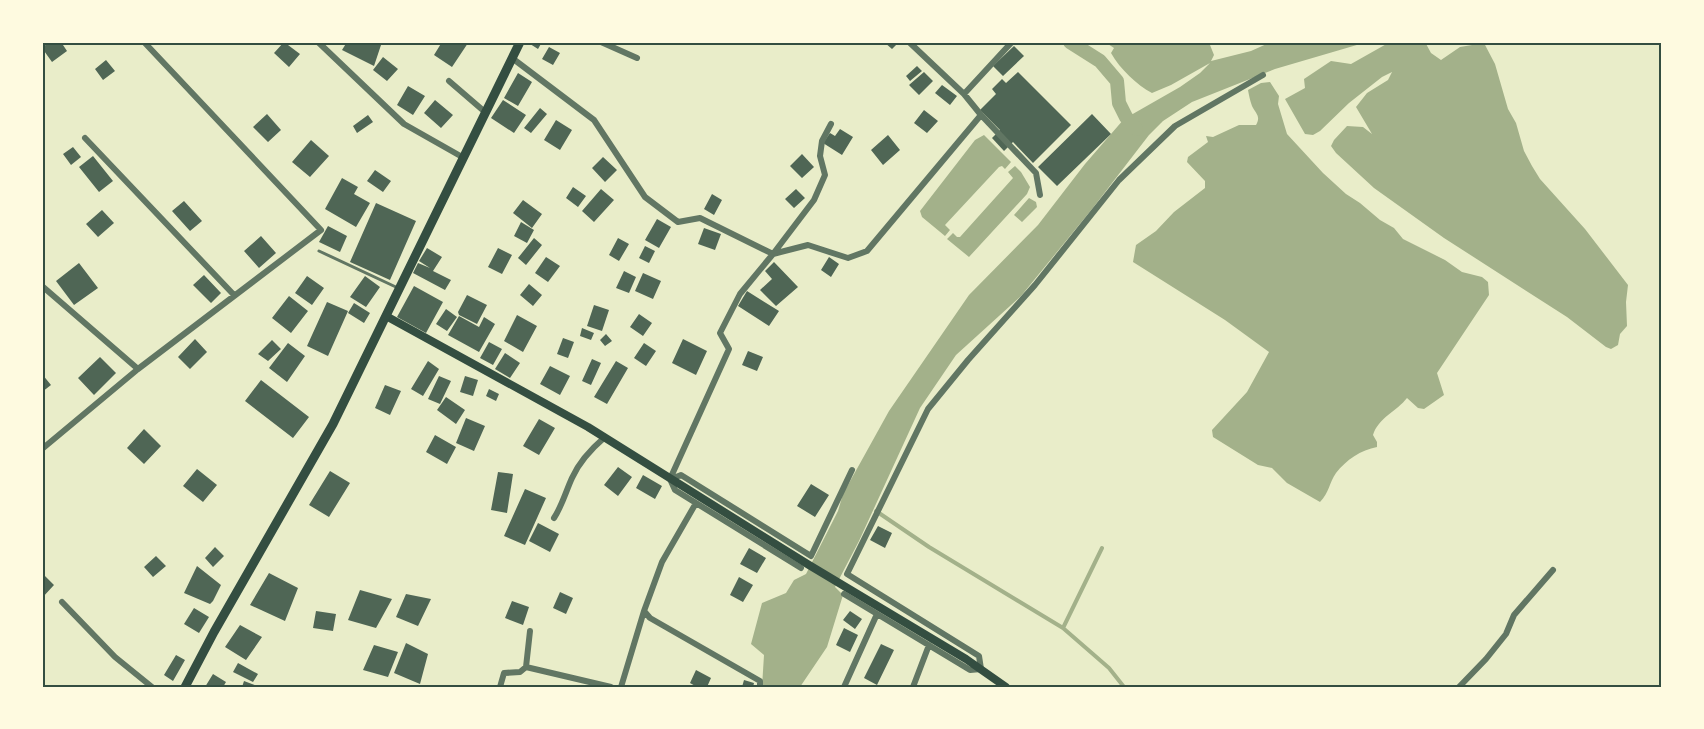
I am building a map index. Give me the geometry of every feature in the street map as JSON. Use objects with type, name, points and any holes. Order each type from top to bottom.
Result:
[{"type":"main road","points":[[185,687],[333,424],[520,42]]},
{"type":"main road","points":[[386,316],[605,437],[809,565],[966,659],[1006,687]]},
{"type":"street","points":[[42,449],[138,369],[321,230],[144,42]]},
{"type":"street","points":[[318,42],[404,124],[464,158]]},
{"type":"street","points":[[601,42],[637,58]]},
{"type":"street","points":[[909,42],[964,94],[1036,173],[1040,195]]},
{"type":"street","points":[[964,94],[1011,43]]},
{"type":"street","points":[[512,58],[594,120],[645,197],[678,222],[700,218],[773,254],[808,245],[849,258],[867,251],[981,115]]},
{"type":"street","points":[[844,594],[970,670],[981,669],[979,656],[847,574],[928,409],[968,360],[1035,285],[1119,180],[1151,149],[1175,126],[1263,75]]},
{"type":"street","points":[[449,81],[485,112]]},
{"type":"street","points":[[801,568],[675,490],[670,479],[729,349],[720,333],[740,294],[814,200],[825,175],[820,156],[822,141],[831,124]]},
{"type":"street","points":[[85,138],[234,296]]},
{"type":"street","points":[[42,286],[138,369]]},
{"type":"street","points":[[554,518],[573,475],[590,450],[605,437]]},
{"type":"street","points":[[670,479],[681,475],[812,556],[852,470]]},
{"type":"street","points":[[621,687],[644,610],[662,562],[696,502]]},
{"type":"street","points":[[1459,687],[1486,659],[1506,634],[1514,615],[1553,570]]},
{"type":"street","points":[[62,602],[115,657],[152,687]]},
{"type":"street","points":[[644,610],[650,618],[760,681],[760,687]]},
{"type":"street","points":[[844,687],[877,614]]},
{"type":"street","points":[[500,687],[504,673],[520,672],[526,667],[530,631]]},
{"type":"street","points":[[913,687],[929,645]]},
{"type":"street","points":[[526,667],[611,687]]},
{"type":"lane","points":[[319,251],[399,289]]},
{"type":"shaded area","points":[[1105,42],[1205,42],[1210,45],[1214,55],[1211,61],[1251,51],[1271,42],[1367,42],[1275,69],[1192,102],[1163,121],[1149,135],[1021,296],[956,355],[920,408],[859,541],[835,587],[843,595],[827,647],[800,687],[762,687],[764,655],[751,644],[762,603],[786,593],[794,580],[806,574],[838,511],[843,494],[889,411],[969,295],[1038,225],[1085,164],[1124,119],[1180,87],[1210,63],[1152,93],[1124,71],[1111,53],[1114,48]]},
{"type":"shaded area","points":[[1390,42],[1425,42],[1431,53],[1441,60],[1460,47],[1484,43],[1495,64],[1508,109],[1516,123],[1524,151],[1532,166],[1540,179],[1585,229],[1628,285],[1627,326],[1620,334],[1618,345],[1611,349],[1606,347],[1567,317],[1444,238],[1374,188],[1336,153],[1331,146],[1347,126],[1363,127],[1372,134],[1356,107],[1367,93],[1388,80],[1392,72],[1349,103],[1320,131],[1313,135],[1305,134],[1285,99],[1305,88],[1304,79],[1331,61],[1351,64]]},
{"type":"shaded area","points":[[1270,82],[1279,96],[1278,104],[1287,134],[1323,173],[1346,194],[1394,228],[1403,239],[1445,260],[1462,272],[1482,277],[1488,282],[1489,295],[1437,373],[1444,395],[1424,409],[1418,408],[1407,398],[1375,429],[1373,435],[1377,447],[1354,456],[1344,464],[1336,473],[1320,502],[1287,483],[1272,468],[1258,465],[1213,437],[1212,430],[1247,392],[1269,352],[1225,320],[1133,262],[1136,245],[1156,231],[1174,212],[1205,188],[1205,181],[1187,162],[1188,157],[1208,142],[1206,136],[1213,137],[1239,125],[1256,125],[1258,117],[1252,106],[1248,90],[1261,83]]},
{"type":"shaded area","points":[[984,135],[1011,162],[1005,169],[1002,166],[999,167],[945,225],[950,230],[945,236],[922,217],[920,211],[975,140]]},
{"type":"shaded area","points":[[1015,166],[1030,187],[1027,194],[969,257],[947,239],[953,233],[960,237],[1013,178],[1008,172]]},
{"type":"shaded area","points":[[1029,198],[1036,202],[1037,207],[1022,222],[1014,215]]},
{"type":"building","points":[[49,42],[61,42],[67,51],[52,62],[42,48]]},
{"type":"building","points":[[284,42],[300,54],[289,67],[274,53]]},
{"type":"building","points":[[347,42],[382,42],[374,66],[342,50]]},
{"type":"building","points":[[442,42],[468,43],[452,67],[434,55]]},
{"type":"building","points":[[527,42],[542,42],[538,49]]},
{"type":"building","points":[[884,42],[899,42],[892,49]]},
{"type":"building","points":[[1014,46],[1024,56],[1003,76],[993,66]]},
{"type":"building","points":[[549,47],[560,53],[553,65],[542,59]]},
{"type":"building","points":[[383,57],[398,69],[387,81],[373,70]]},
{"type":"building","points":[[106,60],[115,71],[103,80],[95,69]]},
{"type":"building","points":[[917,66],[922,71],[910,81],[906,76]]},
{"type":"building","points":[[924,72],[933,81],[919,95],[909,85]]},
{"type":"building","points":[[1018,72],[1071,125],[1033,163],[1013,142],[1004,151],[992,138],[1000,130],[980,110],[996,94],[992,89],[1002,79],[1006,83]]},
{"type":"building","points":[[518,73],[532,82],[518,106],[504,98]]},
{"type":"building","points":[[942,85],[957,96],[950,105],[935,93]]},
{"type":"building","points":[[408,86],[425,96],[413,115],[397,105]]},
{"type":"building","points":[[435,100],[453,115],[441,128],[424,113]]},
{"type":"building","points":[[503,100],[526,115],[514,133],[491,118]]},
{"type":"building","points":[[540,108],[547,114],[531,133],[524,128]]},
{"type":"building","points":[[924,110],[938,121],[927,133],[914,123]]},
{"type":"building","points":[[267,114],[281,130],[268,142],[253,127]]},
{"type":"building","points":[[1092,114],[1111,134],[1057,186],[1038,167]]},
{"type":"building","points":[[368,115],[373,122],[357,133],[353,126]]},
{"type":"building","points":[[556,120],[572,130],[560,150],[544,140]]},
{"type":"building","points":[[840,129],[853,137],[842,155],[823,143],[830,133],[835,136]]},
{"type":"building","points":[[888,135],[900,150],[883,165],[871,150]]},
{"type":"building","points":[[311,140],[329,156],[310,177],[292,162]]},
{"type":"building","points":[[73,147],[81,157],[71,165],[63,154]]},
{"type":"building","points":[[802,154],[814,167],[802,178],[790,166]]},
{"type":"building","points":[[93,156],[113,181],[99,192],[79,167]]},
{"type":"building","points":[[603,157],[617,170],[605,182],[592,168]]},
{"type":"building","points":[[375,170],[391,181],[383,192],[367,181]]},
{"type":"building","points":[[342,178],[358,187],[354,194],[370,203],[356,227],[325,209]]},
{"type":"building","points":[[573,187],[586,196],[578,207],[566,198]]},
{"type":"building","points":[[601,189],[614,200],[594,222],[582,211]]},
{"type":"building","points":[[796,189],[805,198],[794,208],[785,199]]},
{"type":"building","points":[[712,194],[722,200],[714,215],[704,209]]},
{"type":"building","points":[[523,200],[542,214],[532,228],[513,213]]},
{"type":"building","points":[[184,201],[202,221],[190,231],[172,211]]},
{"type":"building","points":[[376,203],[416,221],[390,280],[350,262]]},
{"type":"building","points":[[102,210],[114,223],[98,237],[86,224]]},
{"type":"building","points":[[657,219],[671,227],[659,248],[645,240]]},
{"type":"building","points":[[521,222],[534,230],[527,243],[514,236]]},
{"type":"building","points":[[328,226],[347,236],[340,252],[319,242]]},
{"type":"building","points":[[704,228],[721,234],[715,250],[698,244]]},
{"type":"building","points":[[261,236],[276,253],[259,268],[244,251]]},
{"type":"building","points":[[534,238],[542,245],[526,265],[518,258]]},
{"type":"building","points":[[618,238],[629,244],[619,261],[609,255]]},
{"type":"building","points":[[645,246],[655,251],[649,263],[639,258]]},
{"type":"building","points":[[427,248],[442,257],[433,271],[451,280],[445,290],[413,273],[418,263],[430,268],[419,261]]},
{"type":"building","points":[[498,248],[512,255],[502,274],[488,267]]},
{"type":"building","points":[[546,257],[560,266],[548,282],[535,273]]},
{"type":"building","points":[[829,257],[839,264],[831,277],[821,270]]},
{"type":"building","points":[[774,262],[798,287],[776,306],[760,290],[772,279],[765,271]]},
{"type":"building","points":[[79,263],[98,288],[74,305],[56,281]]},
{"type":"building","points":[[624,271],[636,277],[629,293],[616,288]]},
{"type":"building","points":[[643,273],[661,281],[653,299],[635,291]]},
{"type":"building","points":[[204,275],[221,293],[211,303],[193,285]]},
{"type":"building","points":[[307,276],[324,288],[312,305],[295,293]]},
{"type":"building","points":[[365,276],[380,287],[366,307],[350,297]]},
{"type":"building","points":[[529,284],[542,295],[533,306],[520,295]]},
{"type":"building","points":[[414,286],[443,302],[426,333],[397,317]]},
{"type":"building","points":[[747,291],[779,311],[769,326],[738,306]]},
{"type":"building","points":[[467,295],[487,305],[477,324],[459,315],[458,312]]},
{"type":"building","points":[[289,296],[308,311],[291,333],[272,318]]},
{"type":"building","points":[[327,302],[348,311],[328,356],[307,346]]},
{"type":"building","points":[[354,303],[370,313],[364,323],[348,313]]},
{"type":"building","points":[[594,305],[609,310],[602,331],[587,326]]},
{"type":"building","points":[[446,309],[457,317],[447,331],[436,324]]},
{"type":"building","points":[[639,314],[652,323],[643,336],[630,327]]},
{"type":"building","points":[[517,315],[537,326],[523,352],[504,341]]},
{"type":"building","points":[[459,316],[479,327],[484,317],[495,324],[479,352],[448,335]]},
{"type":"building","points":[[582,328],[594,333],[591,340],[580,336]]},
{"type":"building","points":[[606,334],[612,341],[605,346],[600,340]]},
{"type":"building","points":[[563,338],[574,342],[568,358],[557,354]]},
{"type":"building","points":[[195,339],[207,352],[190,369],[178,357]]},
{"type":"building","points":[[683,339],[707,351],[696,375],[672,363]]},
{"type":"building","points":[[272,340],[281,349],[268,361],[258,354]]},
{"type":"building","points":[[489,342],[502,349],[493,365],[480,358]]},
{"type":"building","points":[[288,343],[305,356],[287,382],[269,368]]},
{"type":"building","points":[[644,343],[656,351],[646,366],[634,358]]},
{"type":"building","points":[[748,351],[763,357],[757,371],[742,365]]},
{"type":"building","points":[[505,353],[520,363],[510,378],[495,369]]},
{"type":"building","points":[[100,357],[116,373],[94,395],[78,378]]},
{"type":"building","points":[[592,359],[601,363],[591,385],[582,381]]},
{"type":"building","points":[[428,361],[439,369],[423,396],[411,389]]},
{"type":"building","points":[[616,361],[628,368],[607,404],[594,397]]},
{"type":"building","points":[[550,366],[570,376],[560,395],[540,384]]},
{"type":"building","points":[[42,374],[51,385],[42,392]]},
{"type":"building","points":[[439,376],[451,381],[440,404],[428,399]]},
{"type":"building","points":[[465,376],[478,380],[473,396],[460,392]]},
{"type":"building","points":[[261,380],[309,417],[293,438],[245,401]]},
{"type":"building","points":[[385,385],[401,391],[390,415],[375,408]]},
{"type":"building","points":[[489,389],[499,394],[496,401],[486,396]]},
{"type":"building","points":[[446,397],[465,410],[456,424],[437,410]]},
{"type":"building","points":[[466,418],[485,426],[474,451],[456,443]]},
{"type":"building","points":[[539,419],[555,428],[539,455],[523,446]]},
{"type":"building","points":[[144,429],[161,446],[144,464],[127,448]]},
{"type":"building","points":[[435,435],[456,447],[447,464],[426,452]]},
{"type":"building","points":[[618,467],[632,477],[618,496],[604,485]]},
{"type":"building","points":[[197,469],[217,485],[203,502],[183,486]]},
{"type":"building","points":[[330,471],[350,483],[329,517],[309,505]]},
{"type":"building","points":[[498,472],[513,474],[507,513],[491,510]]},
{"type":"building","points":[[643,475],[662,486],[655,499],[636,488]]},
{"type":"building","points":[[811,484],[829,495],[815,517],[797,506]]},
{"type":"building","points":[[525,489],[546,498],[525,545],[504,536]]},
{"type":"building","points":[[538,523],[559,534],[550,552],[529,541]]},
{"type":"building","points":[[878,526],[892,533],[885,548],[870,540]]},
{"type":"building","points":[[215,547],[224,556],[213,567],[205,558]]},
{"type":"building","points":[[749,548],[766,558],[757,573],[740,564]]},
{"type":"building","points":[[156,556],[166,566],[153,577],[144,567]]},
{"type":"building","points":[[197,566],[221,585],[210,604],[184,593]]},
{"type":"building","points":[[42,573],[54,585],[42,598]]},
{"type":"building","points":[[269,573],[298,588],[285,621],[250,605]]},
{"type":"building","points":[[739,577],[753,585],[743,602],[730,595]]},
{"type":"building","points":[[360,590],[392,599],[376,628],[348,620]]},
{"type":"building","points":[[560,592],[573,598],[566,614],[553,608]]},
{"type":"building","points":[[406,594],[431,599],[418,626],[396,617]]},
{"type":"building","points":[[512,601],[529,607],[523,625],[505,618]]},
{"type":"building","points":[[194,608],[209,617],[199,633],[184,624]]},
{"type":"building","points":[[316,611],[336,614],[333,631],[313,628]]},
{"type":"building","points":[[850,611],[862,619],[855,629],[843,620]]},
{"type":"building","points":[[240,625],[262,637],[246,660],[225,647]]},
{"type":"building","points":[[844,628],[858,635],[850,652],[836,645]]},
{"type":"building","points":[[406,643],[428,654],[420,684],[394,673]]},
{"type":"building","points":[[881,644],[894,650],[877,685],[864,678]]},
{"type":"building","points":[[374,645],[398,652],[388,677],[363,670]]},
{"type":"building","points":[[176,655],[185,660],[173,681],[164,675]]},
{"type":"building","points":[[238,663],[258,674],[253,682],[233,672]]},
{"type":"building","points":[[696,670],[711,678],[707,687],[697,687],[690,683]]},
{"type":"building","points":[[213,674],[226,682],[223,687],[205,687]]},
{"type":"building","points":[[744,680],[754,683],[753,687],[742,687]]},
{"type":"building","points":[[244,681],[260,687],[242,687]]},
{"type":"waterway","points":[[1070,42],[1100,61],[1117,81],[1119,103],[1126,117],[1136,129]]},
{"type":"waterway","points":[[876,511],[929,547],[1063,628],[1102,548]]},
{"type":"waterway","points":[[1063,628],[1109,668],[1124,687]]}]
